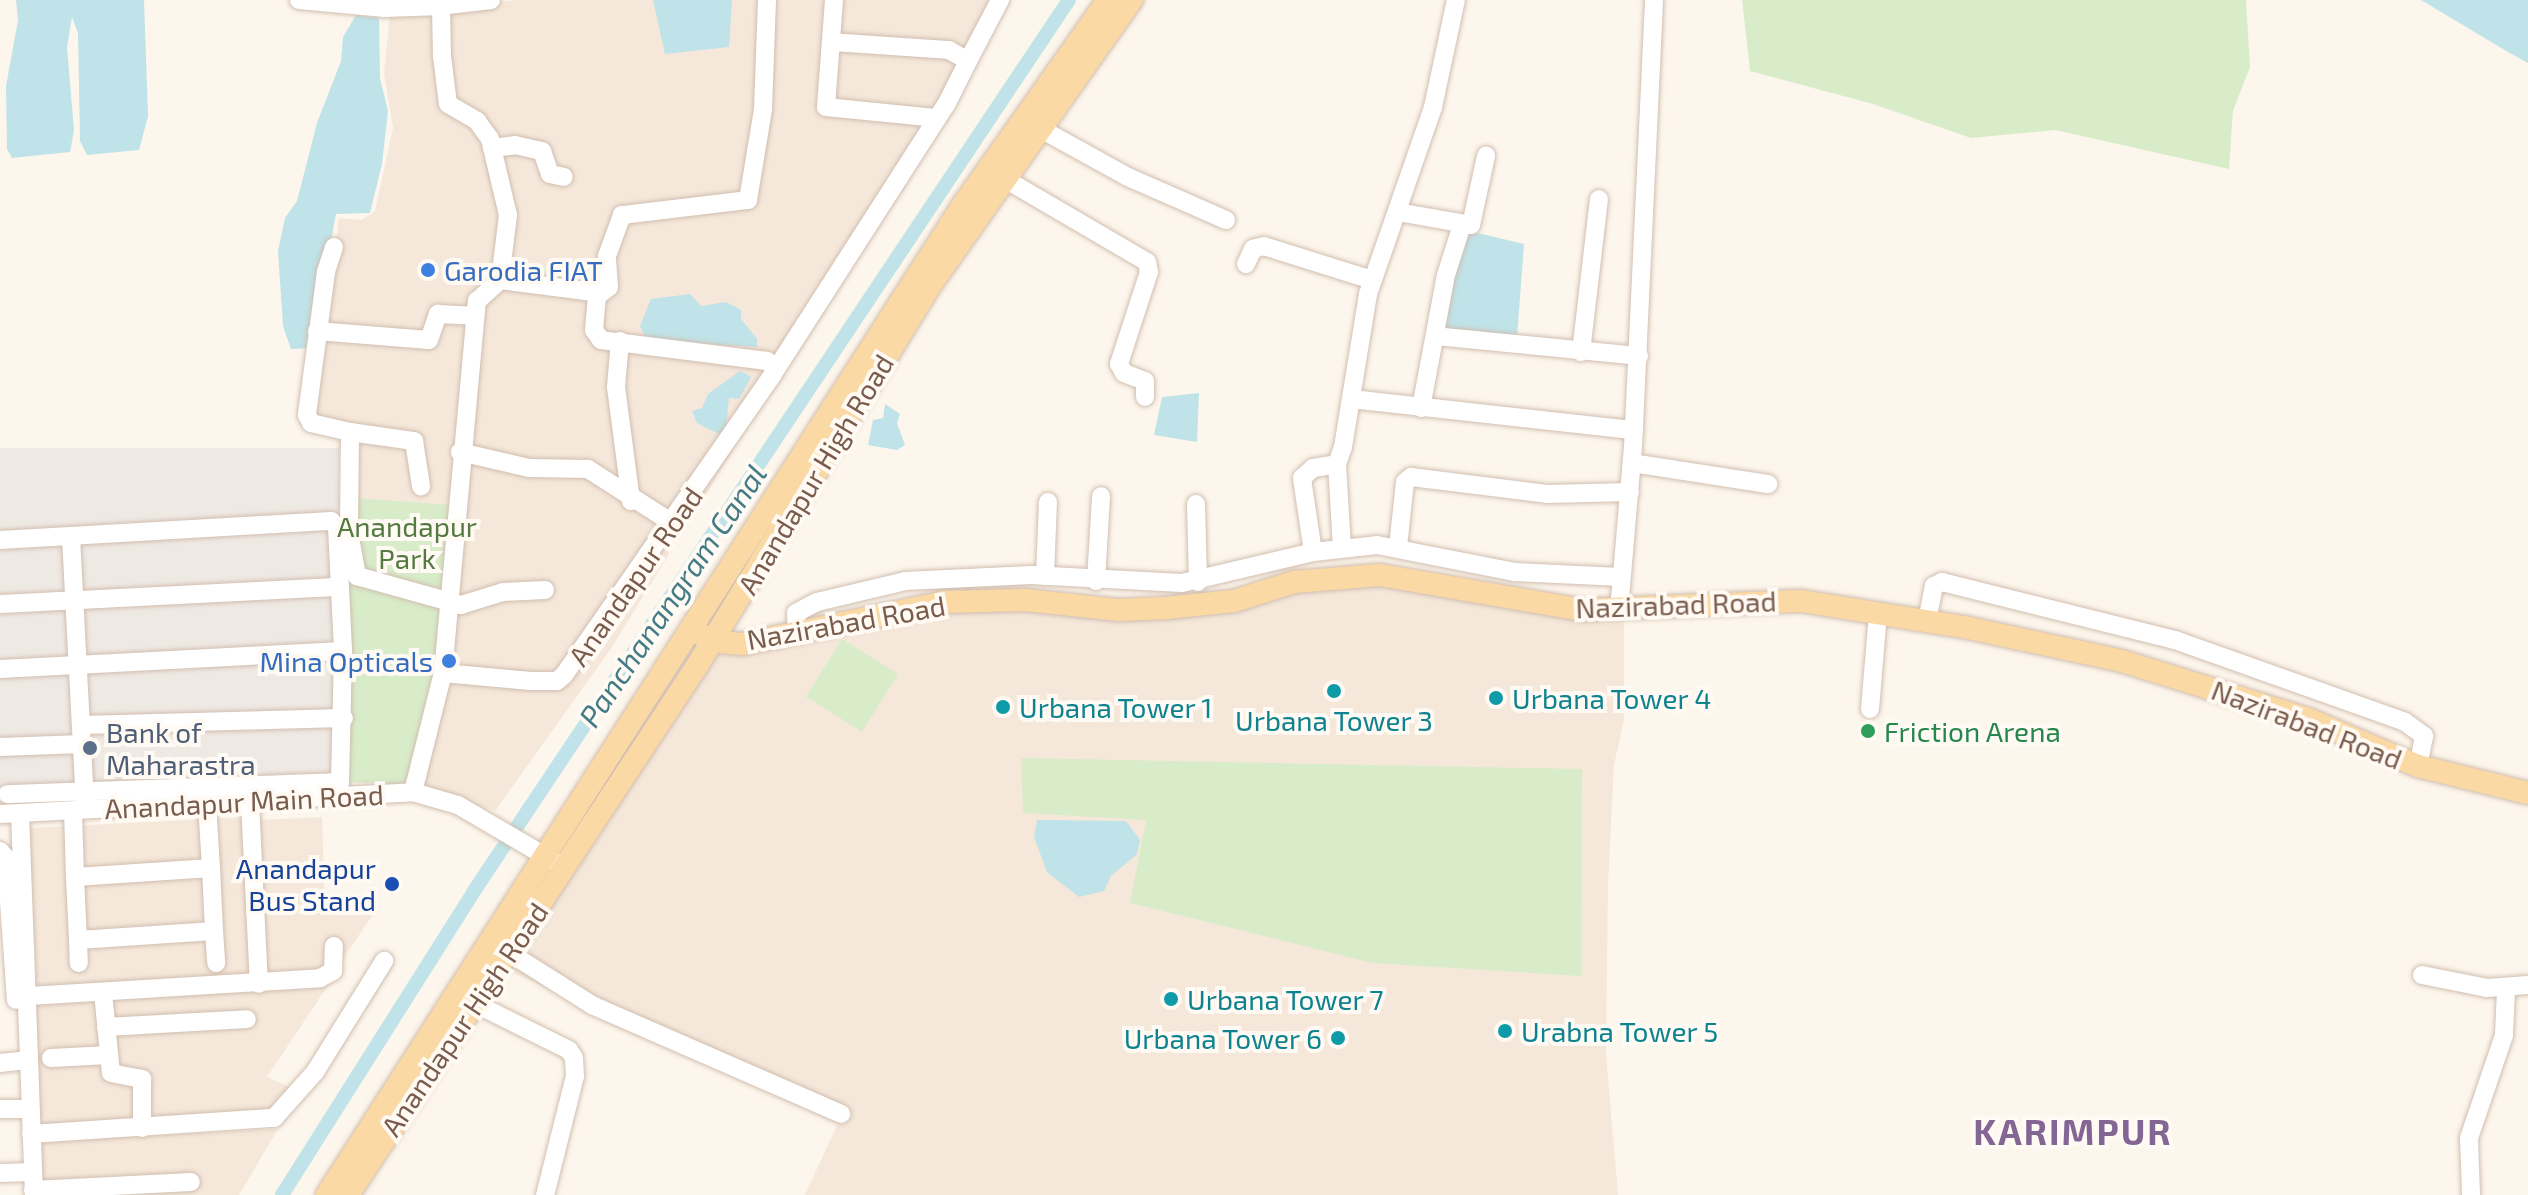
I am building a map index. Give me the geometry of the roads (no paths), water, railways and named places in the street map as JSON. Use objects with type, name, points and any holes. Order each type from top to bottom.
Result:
[{"type":"main road","name":"Anandapur High Road","points":[[348,1195],[464,999],[537,851],[692,629],[963,205],[1108,0]]},
{"type":"main road","name":"Anandapur High Road","points":[[327,1195],[464,999],[508,952],[565,868],[712,641],[932,283],[1132,0]]},
{"type":"main road","name":"Nazirabad Road","points":[[712,641],[742,644],[863,603],[903,608],[984,600],[1119,610],[1201,606],[1294,582],[1380,575],[1541,604],[1619,594],[1760,600],[1928,616],[2122,661],[2213,670],[2311,720],[2528,793]]},
{"type":"main road","points":[[692,629],[712,641]]},
{"type":"street","points":[[299,0],[441,6],[491,0]]},
{"type":"street","points":[[413,792],[443,673],[473,316],[482,292],[500,280],[597,294],[609,287],[607,256],[622,215],[748,200],[763,109],[767,0]]},
{"type":"street","points":[[834,0],[826,107],[937,118]]},
{"type":"street","name":"Anandapur Road","points":[[443,673],[557,681],[674,524],[773,374],[937,118],[1000,0]]},
{"type":"street","points":[[1342,548],[1337,464],[1372,280],[1398,212],[1451,43],[1456,0]]},
{"type":"street","points":[[863,603],[951,577],[1045,576],[1096,581],[1198,582],[1313,552],[1398,547],[1619,594],[1630,492],[1639,356],[1654,0]]},
{"type":"street","points":[[441,6],[448,104],[477,121],[492,148],[508,215],[500,280]]},
{"type":"street","points":[[831,42],[949,50],[968,61]]},
{"type":"street","points":[[1041,129],[1128,177],[1226,220]]},
{"type":"street","points":[[492,148],[532,147],[542,151],[550,174],[564,177]]},
{"type":"street","points":[[1398,212],[1462,225],[1473,221],[1486,156]]},
{"type":"street","points":[[1005,179],[1147,262],[1149,272],[1119,364],[1124,373],[1145,381],[1145,397]]},
{"type":"street","points":[[1581,352],[1599,199]]},
{"type":"street","points":[[1421,408],[1462,225]]},
{"type":"street","points":[[1246,264],[1253,249],[1264,246],[1372,280]]},
{"type":"street","points":[[334,247],[317,331],[308,420],[350,432],[414,441],[421,486]]},
{"type":"street","points":[[597,294],[596,337],[767,361],[774,366],[773,374]]},
{"type":"street","points":[[317,331],[429,340],[438,314],[473,316]]},
{"type":"street","points":[[1435,336],[1639,356]]},
{"type":"street","points":[[620,341],[616,401],[631,501]]},
{"type":"street","points":[[1351,399],[1634,430]]},
{"type":"street","points":[[350,432],[349,532],[357,576],[461,605],[503,592],[545,590]]},
{"type":"street","points":[[460,452],[529,468],[588,469],[620,487],[631,501],[674,524]]},
{"type":"street","points":[[1632,463],[1768,484]]},
{"type":"street","points":[[1313,552],[1302,478],[1313,468],[1337,464]]},
{"type":"street","points":[[1398,547],[1405,482],[1411,477],[1547,494],[1630,492]]},
{"type":"street","points":[[1096,581],[1101,496]]},
{"type":"street","points":[[1045,576],[1048,502]]},
{"type":"street","points":[[1196,504],[1198,582]]},
{"type":"street","points":[[0,540],[331,521],[337,527],[337,587],[343,651],[344,718],[340,782],[7,794]]},
{"type":"street","points":[[71,537],[84,790],[79,810],[75,877],[79,963]]},
{"type":"street","points":[[1928,616],[1932,592],[1942,582],[2127,626],[2213,670],[2405,722],[2424,736],[2422,755]]},
{"type":"street","points":[[0,604],[337,587]]},
{"type":"street","points":[[1870,709],[1878,613]]},
{"type":"street","points":[[0,669],[343,651]]},
{"type":"street","points":[[81,725],[344,718]]},
{"type":"street","points":[[0,747],[82,744]]},
{"type":"street","name":"Anandapur Main Road","points":[[0,814],[413,792],[458,805],[565,868]]},
{"type":"street","points":[[250,802],[259,984]]},
{"type":"street","points":[[207,804],[216,963]]},
{"type":"street","points":[[20,813],[15,991],[24,1172],[31,1193]]},
{"type":"street","points":[[0,851],[6,858],[6,928],[31,1134],[31,1193]]},
{"type":"street","points":[[75,877],[211,868]]},
{"type":"street","points":[[78,940],[214,931]]},
{"type":"street","points":[[15,991],[103,993],[259,984],[329,976],[334,946]]},
{"type":"street","points":[[508,952],[611,1015],[841,1114]]},
{"type":"street","points":[[31,1134],[274,1118],[315,1072],[384,961]]},
{"type":"street","points":[[2422,975],[2506,990],[2528,985]]},
{"type":"street","points":[[2471,1195],[2469,1138],[2504,1035],[2506,990]]},
{"type":"street","points":[[103,993],[111,1073],[142,1079],[142,1128]]},
{"type":"street","points":[[464,999],[569,1050],[574,1058],[575,1076],[545,1195]]},
{"type":"street","points":[[106,1027],[247,1019]]},
{"type":"street","points":[[51,1058],[109,1055]]},
{"type":"street","points":[[0,1063],[20,1061]]},
{"type":"street","points":[[0,1109],[22,1109]]},
{"type":"street","points":[[0,1173],[24,1172]]},
{"type":"street","points":[[31,1193],[191,1182]]},
{"type":"water","points":[[16,0],[144,0],[148,116],[139,150],[87,155],[80,141],[78,33],[72,17],[67,47],[74,130],[70,152],[12,158],[7,149],[6,86],[18,20]]},
{"type":"water","points":[[653,0],[732,0],[729,47],[665,54]]},
{"type":"water","points":[[2421,0],[2528,0],[2528,63],[2508,52]]},
{"type":"water","points":[[356,15],[379,18],[380,78],[388,111],[382,164],[370,213],[336,214],[311,348],[291,349],[283,326],[278,251],[285,218],[297,201],[317,123],[341,61],[343,37]]},
{"type":"water","points":[[1465,230],[1524,244],[1517,338],[1445,331],[1442,323]]},
{"type":"water","points":[[690,294],[701,306],[726,302],[741,310],[741,319],[757,339],[757,347],[658,341],[644,335],[640,326],[651,299]]},
{"type":"water","points":[[740,371],[751,377],[739,399],[729,398],[725,437],[697,423],[692,411],[702,408],[708,394]]},
{"type":"water","points":[[1199,393],[1197,442],[1154,435],[1162,397]]},
{"type":"water","points":[[885,404],[900,414],[897,423],[905,445],[897,450],[868,445],[873,420],[883,418]]},
{"type":"water","points":[[1037,820],[1126,821],[1140,840],[1137,854],[1111,876],[1104,891],[1079,897],[1047,872],[1034,837]]},
{"type":"waterway","name":"Panchanangram Canal","points":[[282,1195],[474,891],[1069,0]]},
{"type":"place","name":"Garodia FIAT","points":[[428,270]]},
{"type":"place","name":"Mina Opticals","points":[[449,661]]},
{"type":"place","name":"Urbana Tower 3","points":[[1334,691]]},
{"type":"place","name":"Urbana Tower 4","points":[[1496,698]]},
{"type":"place","name":"Urbana Tower 1","points":[[1003,707]]},
{"type":"place","name":"Friction Arena","points":[[1868,731]]},
{"type":"place","name":"Bank of Maharastra","points":[[90,748]]},
{"type":"place","name":"Anandapur Bus Stand","points":[[392,884]]},
{"type":"place","name":"Urbana Tower 7","points":[[1171,999]]},
{"type":"place","name":"Urabna Tower 5","points":[[1505,1031]]},
{"type":"place","name":"Urbana Tower 6","points":[[1338,1038]]},
{"type":"district","name":"KARIMPUR","points":[[2073,1131]]},
{"type":"park label","name":"Anandapur Park","points":[[407,542]]}]
